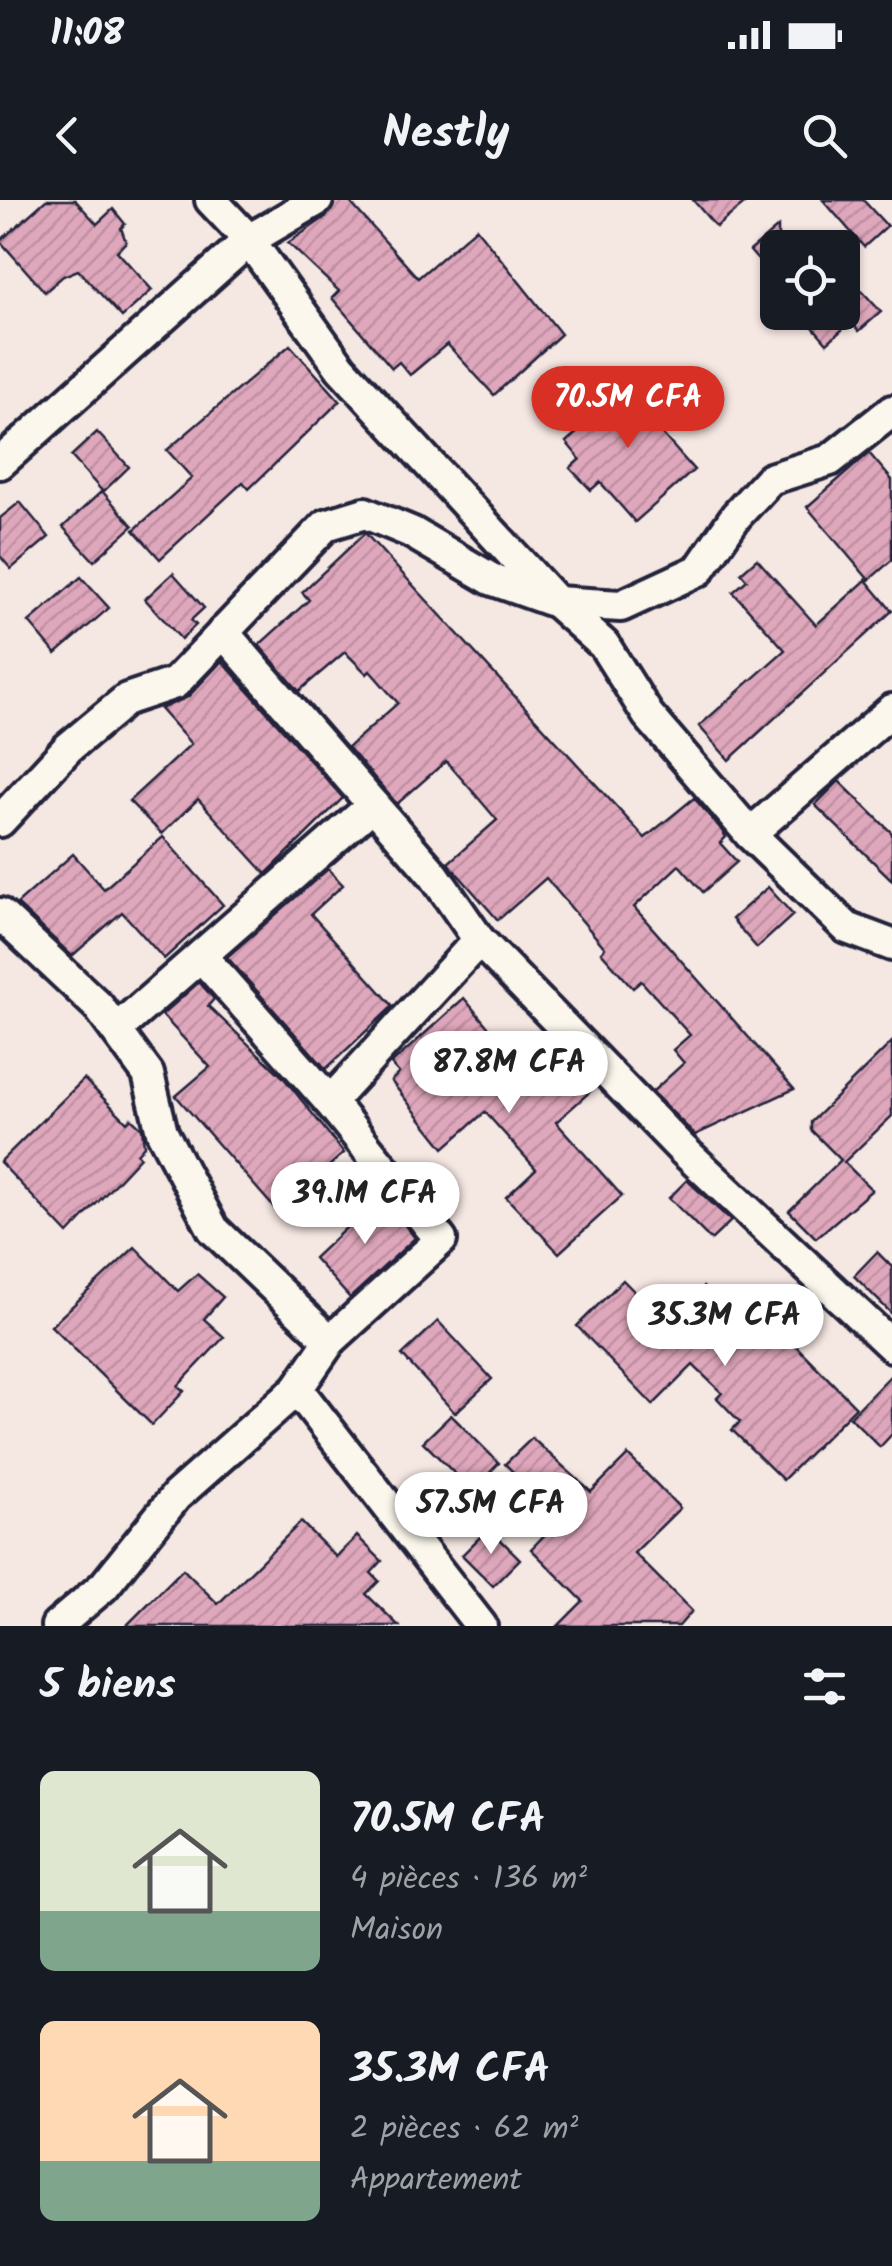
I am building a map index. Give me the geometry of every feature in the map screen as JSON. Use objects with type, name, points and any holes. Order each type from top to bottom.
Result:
[{"type":"street","points":[[211,200],[249,240],[341,368],[556,602],[604,645],[648,715],[750,834],[847,928],[892,945]]},
{"type":"street","points":[[0,462],[249,240],[316,200]]},
{"type":"street","points":[[0,821],[68,748],[126,699],[174,683],[326,525],[366,513],[410,532],[492,579],[556,602],[621,606],[698,570],[736,516],[770,479],[830,460],[892,411]]},
{"type":"street","points":[[604,645],[621,606]]},
{"type":"street","points":[[223,632],[434,876],[480,940],[682,1150],[892,1346]]},
{"type":"street","points":[[750,834],[892,710]]},
{"type":"street","points":[[116,1030],[374,805]]},
{"type":"street","points":[[0,914],[98,1006],[148,1074],[162,1132],[213,1228],[330,1341]]},
{"type":"street","points":[[330,1102],[480,940]]},
{"type":"street","points":[[56,1626],[104,1586],[176,1496],[297,1389],[330,1341],[441,1240],[330,1102],[201,956]]},
{"type":"street","points":[[297,1389],[481,1626]]},
{"type":"building","points":[[46,200],[75,200],[97,224],[113,209],[125,224],[121,228],[126,242],[117,251],[152,290],[122,317],[78,270],[63,276],[45,292],[0,241]]},
{"type":"building","points":[[336,200],[348,200],[418,278],[476,228],[561,334],[494,395],[447,344],[410,375],[399,362],[392,368],[332,298],[339,291],[288,243],[327,216]]},
{"type":"building","points":[[693,200],[749,200],[716,227]]},
{"type":"building","points":[[823,200],[863,200],[887,226],[864,247],[860,230],[849,230]]},
{"type":"building","points":[[760,242],[760,262],[750,251]]},
{"type":"building","points":[[860,289],[881,312],[860,330]]},
{"type":"building","points":[[816,330],[842,330],[827,343]]},
{"type":"building","points":[[290,345],[340,401],[249,489],[243,482],[160,559],[134,530],[192,478],[167,450]]},
{"type":"building","points":[[626,375],[666,421],[657,428],[694,470],[635,522],[600,482],[591,490],[570,468],[580,459],[566,442],[596,416],[589,408]]},
{"type":"building","points":[[97,432],[129,467],[103,492],[71,456]]},
{"type":"building","points":[[869,453],[892,480],[892,560],[869,580],[807,507]]},
{"type":"building","points":[[102,491],[133,526],[94,561],[63,527]]},
{"type":"building","points":[[20,502],[49,537],[11,569],[0,556],[0,518]]},
{"type":"building","points":[[365,533],[645,838],[694,798],[720,828],[726,837],[720,843],[737,862],[703,892],[679,865],[634,907],[794,1089],[695,1135],[652,1092],[684,1063],[673,1050],[690,1035],[641,981],[633,988],[546,878],[498,920],[448,863],[497,820],[446,761],[397,804],[348,747],[398,703],[370,671],[367,674],[345,652],[299,691],[259,645],[309,600],[302,592]]},
{"type":"building","points":[[757,559],[816,625],[866,580],[892,611],[729,760],[699,726],[785,650],[733,592],[747,580],[741,573]]},
{"type":"building","points":[[173,573],[204,608],[191,620],[196,625],[181,639],[145,599]]},
{"type":"building","points":[[81,577],[109,608],[56,654],[29,622]]},
{"type":"building","points":[[222,661],[343,798],[266,874],[198,799],[162,834],[129,801],[191,744],[160,709],[188,697]]},
{"type":"building","points":[[839,781],[892,833],[892,880],[815,805]]},
{"type":"building","points":[[163,837],[223,905],[164,959],[122,912],[72,956],[17,904],[73,854],[104,889]]},
{"type":"building","points":[[328,869],[343,885],[311,914],[393,1006],[326,1069],[227,957]]},
{"type":"building","points":[[768,887],[793,915],[757,948],[732,919]]},
{"type":"building","points":[[199,982],[214,999],[208,1006],[283,1077],[344,1153],[277,1211],[176,1096],[210,1067],[162,1015]]},
{"type":"building","points":[[464,998],[513,1057],[527,1044],[534,1052],[540,1046],[551,1058],[559,1051],[593,1089],[556,1122],[622,1196],[559,1253],[506,1197],[536,1169],[485,1112],[444,1148],[391,1081],[399,1073],[391,1064]]},
{"type":"building","points":[[892,1042],[892,1116],[844,1162],[872,1190],[816,1238],[789,1211],[841,1160],[811,1130],[811,1122]]},
{"type":"building","points":[[84,1079],[127,1122],[131,1118],[142,1128],[144,1146],[137,1154],[140,1157],[68,1234],[0,1162]]},
{"type":"building","points":[[687,1180],[731,1221],[711,1240],[669,1198]]},
{"type":"building","points":[[381,1195],[415,1238],[350,1298],[314,1258]]},
{"type":"building","points":[[135,1247],[178,1291],[197,1274],[223,1297],[204,1319],[224,1337],[178,1386],[184,1391],[152,1425],[51,1326]]},
{"type":"building","points":[[877,1252],[892,1267],[892,1314],[854,1276]]},
{"type":"building","points":[[623,1280],[666,1324],[703,1287],[736,1320],[753,1302],[856,1407],[783,1480],[732,1430],[740,1422],[717,1398],[722,1393],[693,1365],[653,1405],[577,1326]]},
{"type":"building","points":[[438,1321],[492,1379],[455,1413],[402,1355]]},
{"type":"building","points":[[892,1374],[892,1434],[880,1447],[850,1417]]},
{"type":"building","points":[[451,1415],[499,1463],[472,1491],[423,1442]]},
{"type":"building","points":[[532,1438],[591,1492],[628,1455],[680,1508],[634,1553],[692,1611],[679,1626],[558,1626],[583,1601],[531,1549],[560,1519],[505,1464]]},
{"type":"building","points":[[301,1522],[336,1557],[357,1536],[382,1561],[371,1573],[379,1581],[366,1594],[399,1626],[126,1626],[183,1569],[218,1604]]},
{"type":"building","points":[[489,1528],[520,1559],[493,1586],[462,1555]]}]
